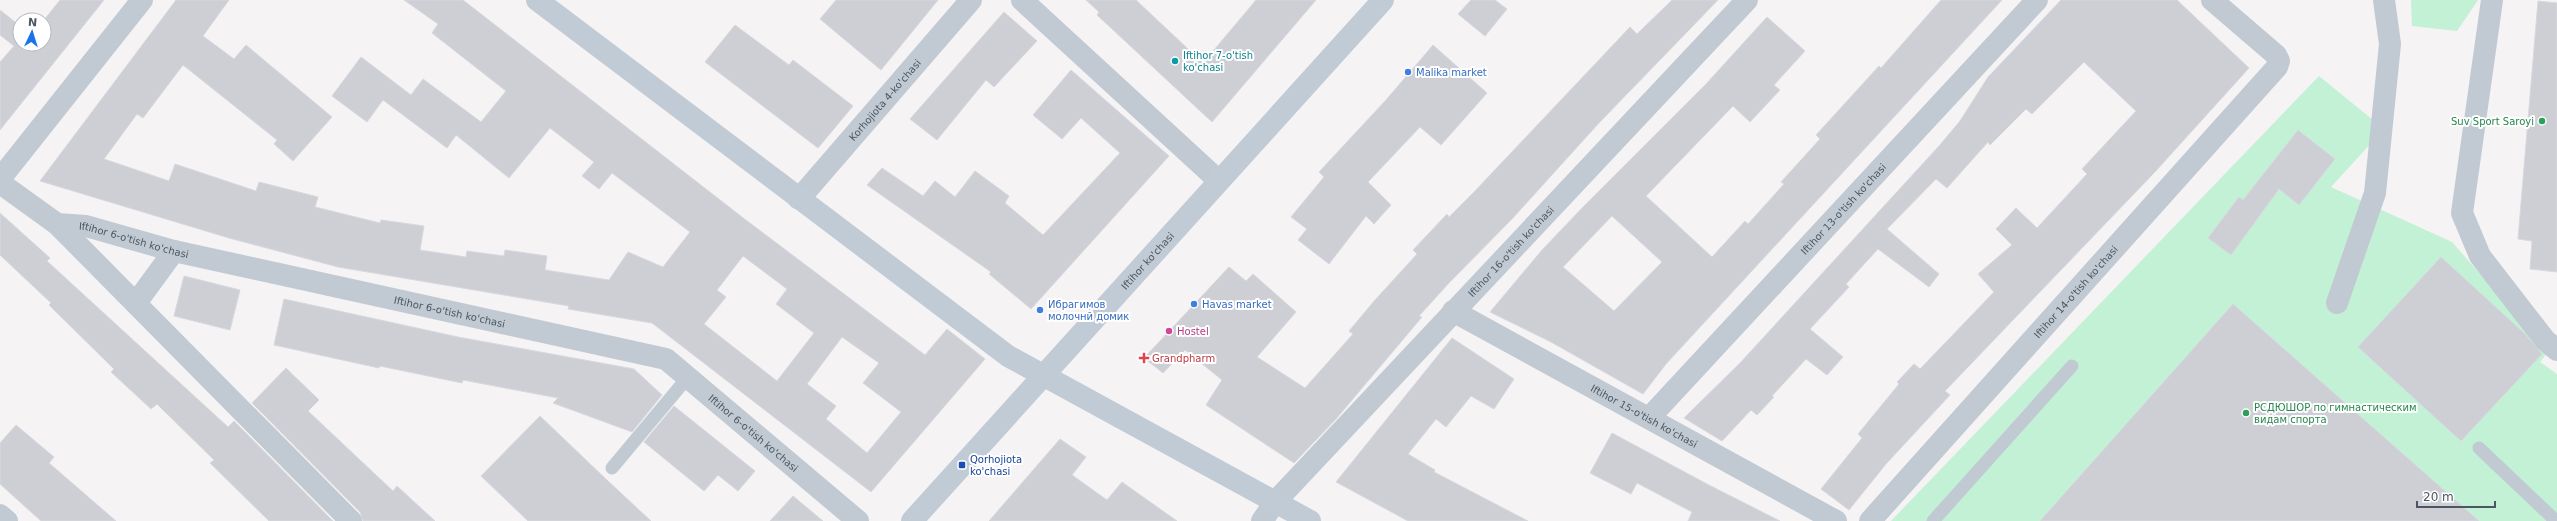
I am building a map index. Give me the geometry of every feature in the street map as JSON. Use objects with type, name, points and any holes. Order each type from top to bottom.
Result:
[{"type":"street","points":[[0,179],[142,0]]},
{"type":"street","points":[[537,0],[1008,356],[1310,521]]},
{"type":"street","name":"Korhojiota 4-ko'chasi","points":[[799,199],[971,0]]},
{"type":"street","points":[[1022,0],[1219,181]]},
{"type":"street","name":"Iftihor ko'chasi","points":[[912,521],[1384,0]]},
{"type":"street","name":"Iftihor 16-o'tish ko'chasi","points":[[1262,521],[1275,502],[1747,0]]},
{"type":"street","name":"Iftihor 13-o'tish ko'chasi","points":[[1650,417],[2037,0]]},
{"type":"street","name":"Iftihor 14-o'tish ko'chasi","points":[[1870,521],[2277,67],[2279,61],[2276,56],[2212,0]]},
{"type":"street","points":[[2337,304],[2375,193],[2390,44],[2384,0]]},
{"type":"street","points":[[2492,0],[2462,213],[2480,256],[2545,340],[2557,350]]},
{"type":"street","points":[[0,183],[57,224],[351,521]]},
{"type":"street","name":"Iftihor 6-o'tish ko'chasi","points":[[57,224],[86,226],[174,252],[666,359],[858,521]]},
{"type":"street","points":[[136,303],[174,252]]},
{"type":"street","name":"Iftihor 15-o'tish ko'chasi","points":[[1453,311],[1650,417],[1836,521]]},
{"type":"street","points":[[0,515],[7,521]]},
{"type":"lane","points":[[1933,521],[2072,366]]},
{"type":"lane","points":[[612,468],[688,377]]},
{"type":"lane","points":[[2479,448],[2556,521]]},
{"type":"green space","points":[[2411,0],[2478,0],[2457,31],[2412,26]]},
{"type":"green space","points":[[2319,76],[2384,129],[2331,187],[2452,242],[2548,352],[2540,362],[2557,374],[2557,521],[1891,521]]},
{"type":"building","points":[[60,0],[104,0],[0,130],[0,62],[12,48],[12,52],[52,52],[52,12],[50,12]]},
{"type":"building","points":[[176,0],[229,0],[203,36],[234,59],[246,45],[332,117],[293,161],[274,144],[277,140],[183,65],[143,118],[137,114],[104,159],[169,181],[175,164],[256,191],[259,182],[318,197],[315,207],[380,223],[381,220],[424,226],[420,250],[466,257],[467,251],[504,256],[505,250],[547,256],[545,270],[609,280],[628,252],[663,267],[690,232],[612,173],[599,189],[582,176],[594,162],[550,128],[509,178],[456,135],[447,148],[383,100],[367,122],[332,96],[361,57],[411,95],[423,79],[481,122],[506,91],[432,33],[438,24],[404,0],[463,0],[742,217],[925,355],[947,329],[985,359],[871,492],[652,323],[568,309],[569,306],[338,267],[229,238],[40,181]],"holes":[[[743,256],[787,289],[776,304],[814,333],[777,381],[704,324],[726,297],[717,290]],[[842,337],[879,363],[863,383],[901,412],[867,453],[826,419],[836,406],[807,384]]]},
{"type":"building","points":[[836,0],[938,0],[881,70],[820,19]]},
{"type":"building","points":[[1086,0],[1136,0],[1203,63],[1256,0],[1316,0],[1212,122],[1097,15],[1099,12]]},
{"type":"building","points":[[1471,0],[1495,0],[1507,9],[1485,36],[1458,14]]},
{"type":"building","points":[[1672,0],[1718,0],[1599,123],[1512,219],[1448,284],[1419,316],[1422,317],[1336,419],[1294,463],[1206,405],[1222,380],[1185,350],[1163,373],[1144,358],[1229,267],[1246,281],[1253,274],[1296,312],[1257,357],[1305,388],[1353,334],[1349,331],[1417,254],[1413,250],[1447,214],[1449,217],[1474,192],[1630,27],[1637,34]]},
{"type":"building","points":[[1941,0],[2002,0],[1666,364],[1643,394],[1551,342],[1490,312],[1542,250],[1706,84],[1767,17],[1805,51],[1774,85],[1780,90],[1750,122],[1733,106],[1646,196],[1712,257],[1745,221],[1748,224],[1784,184],[1781,182],[1820,139],[1816,135],[1879,66],[1881,68]],"holes":[[[1612,216],[1662,262],[1614,311],[1563,267]]]},
{"type":"building","points":[[2061,0],[2177,0],[2249,68],[2154,173],[1945,391],[1950,395],[1886,464],[1849,510],[1821,489],[1862,438],[1858,434],[1899,384],[1897,382],[1914,364],[1920,369],[1994,292],[1978,274],[2012,245],[1996,229],[2016,208],[2037,228],[2087,174],[2082,169],[2136,111],[2084,62],[2032,114],[2026,109],[1990,145],[1988,142],[1947,188],[1936,179],[1887,229],[1939,274],[1929,287],[1878,249],[1846,284],[1849,287],[1810,329],[1843,357],[1827,375],[1806,359],[1772,396],[1774,397],[1757,415],[1751,410],[1722,441],[1684,418],[1740,363],[1939,146],[1960,121],[1988,77]]},
{"type":"building","name":"Suv Sport Saroyi","points":[[2538,1],[2557,3],[2557,272],[2530,269],[2532,241],[2518,239]]},
{"type":"building","points":[[0,10],[12,20],[12,44],[0,35]]},
{"type":"building","points":[[1004,12],[1037,41],[994,87],[986,80],[937,140],[910,119]]},
{"type":"building","points":[[735,25],[789,65],[793,60],[853,106],[818,148],[705,62]]},
{"type":"building","points":[[1433,45],[1487,93],[1441,145],[1420,127],[1368,182],[1391,205],[1374,224],[1366,216],[1329,264],[1298,240],[1307,229],[1291,217],[1324,177],[1319,172],[1386,100]]},
{"type":"building","points":[[1071,70],[1169,156],[1031,309],[989,274],[991,272],[867,185],[882,168],[923,196],[935,181],[955,197],[975,171],[1009,196],[1005,203],[1043,235],[1120,153],[1081,118],[1062,139],[1033,115]]},
{"type":"building","points":[[2298,130],[2335,159],[2299,205],[2279,189],[2231,255],[2208,238],[2239,197],[2243,200]]},
{"type":"building","points":[[0,213],[50,258],[47,261],[228,427],[234,421],[333,521],[269,521],[210,463],[214,460],[157,404],[151,409],[111,372],[114,369],[49,305],[51,303],[0,255]]},
{"type":"building","points":[[2441,257],[2525,334],[2542,354],[2461,441],[2358,347]]},
{"type":"building","points":[[184,276],[240,290],[230,330],[174,316]]},
{"type":"building","points":[[284,299],[458,337],[634,369],[662,395],[632,432],[553,403],[558,398],[463,380],[462,383],[380,366],[379,368],[274,345]]},
{"type":"building","name":"РСДЮШОР по гимнастическим видам спорта","points":[[2233,304],[2479,521],[2040,521]]},
{"type":"building","points":[[1452,338],[1514,379],[1494,409],[1471,396],[1446,427],[1436,419],[1408,454],[1435,470],[1434,472],[1528,521],[1408,521],[1336,482]]},
{"type":"building","points":[[286,368],[319,400],[308,411],[393,491],[397,486],[435,521],[363,521],[360,512],[252,403]]},
{"type":"building","points":[[674,406],[755,471],[738,491],[718,475],[704,491],[644,442]]},
{"type":"building","points":[[540,416],[651,521],[528,521],[481,476]]},
{"type":"building","points":[[16,425],[54,457],[49,463],[116,521],[41,521],[0,484],[0,443]]},
{"type":"building","points":[[1612,433],[1780,521],[1688,521],[1692,512],[1637,483],[1631,494],[1590,473]]},
{"type":"building","points":[[1060,439],[1086,457],[1072,475],[1107,500],[1122,482],[1177,521],[989,521]]},
{"type":"building","points":[[793,496],[823,521],[770,521]]},
{"type":"place","name":"Iftihor 7-o'tish ko'chasi","points":[[1175,61]]},
{"type":"place","name":"Malika market","points":[[1408,72]]},
{"type":"place","name":"Suv Sport Saroyi","points":[[2542,121]]},
{"type":"place","name":"Havas market","points":[[1194,304]]},
{"type":"place","name":"Ибрагимов молочнй домик","points":[[1040,310]]},
{"type":"place","name":"Hostel","points":[[1169,331]]},
{"type":"place","name":"Grandpharm","points":[[1144,358]]},
{"type":"place","name":"РСДЮШОР по гимнастическим видам спорта","points":[[2246,413]]},
{"type":"place","name":"Qorhojiota ko'chasi","points":[[962,465]]}]
